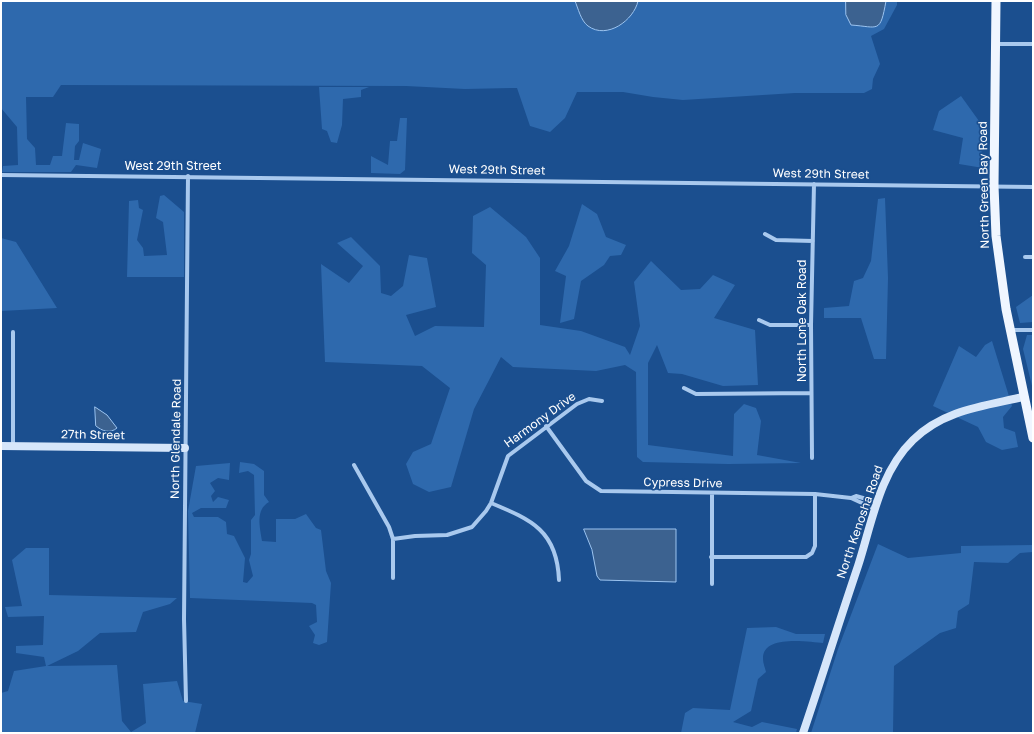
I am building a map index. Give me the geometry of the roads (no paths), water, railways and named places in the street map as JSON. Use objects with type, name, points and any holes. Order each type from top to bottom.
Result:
[{"type":"main road","name":"North Green Bay Road","points":[[996,1],[994,186],[998,254],[1010,330],[1033,438]]},
{"type":"street","points":[[995,44],[1033,44]]},
{"type":"street","name":"West 29th Street","points":[[1,175],[1033,187]]},
{"type":"street","name":"North Glendale Road","points":[[186,701],[184,619],[188,176]]},
{"type":"street","name":"North Lone Oak Road","points":[[812,458],[811,325],[814,184]]},
{"type":"street","points":[[765,234],[776,240],[813,241]]},
{"type":"street","points":[[1025,257],[1033,257]]},
{"type":"street","points":[[759,320],[770,324],[811,325]]},
{"type":"street","points":[[1010,330],[1033,330]]},
{"type":"street","points":[[13,332],[13,446]]},
{"type":"street","points":[[684,388],[696,394],[811,393]]},
{"type":"street","name":"North Kenosha Road","points":[[804,733],[876,506],[894,462],[913,440],[939,421],[961,411],[1024,397]]},
{"type":"street","name":"Harmony Drive","points":[[393,539],[415,536],[447,535],[461,532],[472,527],[491,503],[502,468],[508,456],[577,404],[589,399],[602,400]]},
{"type":"street","name":"Cypress Drive","points":[[546,426],[586,481],[601,491],[712,494],[815,494],[851,498],[856,496],[876,506]]},
{"type":"street","name":"27th Street","points":[[1,446],[186,448]]},
{"type":"street","points":[[354,465],[389,527],[393,539],[393,578]]},
{"type":"street","points":[[712,494],[712,584]]},
{"type":"street","points":[[711,557],[806,557],[812,553],[814,546],[815,494]]},
{"type":"street","name":"Cypress Drive","points":[[851,498],[856,502],[876,506]]},
{"type":"street","points":[[491,503],[522,516],[536,524],[554,552],[558,566],[559,580]]}]
